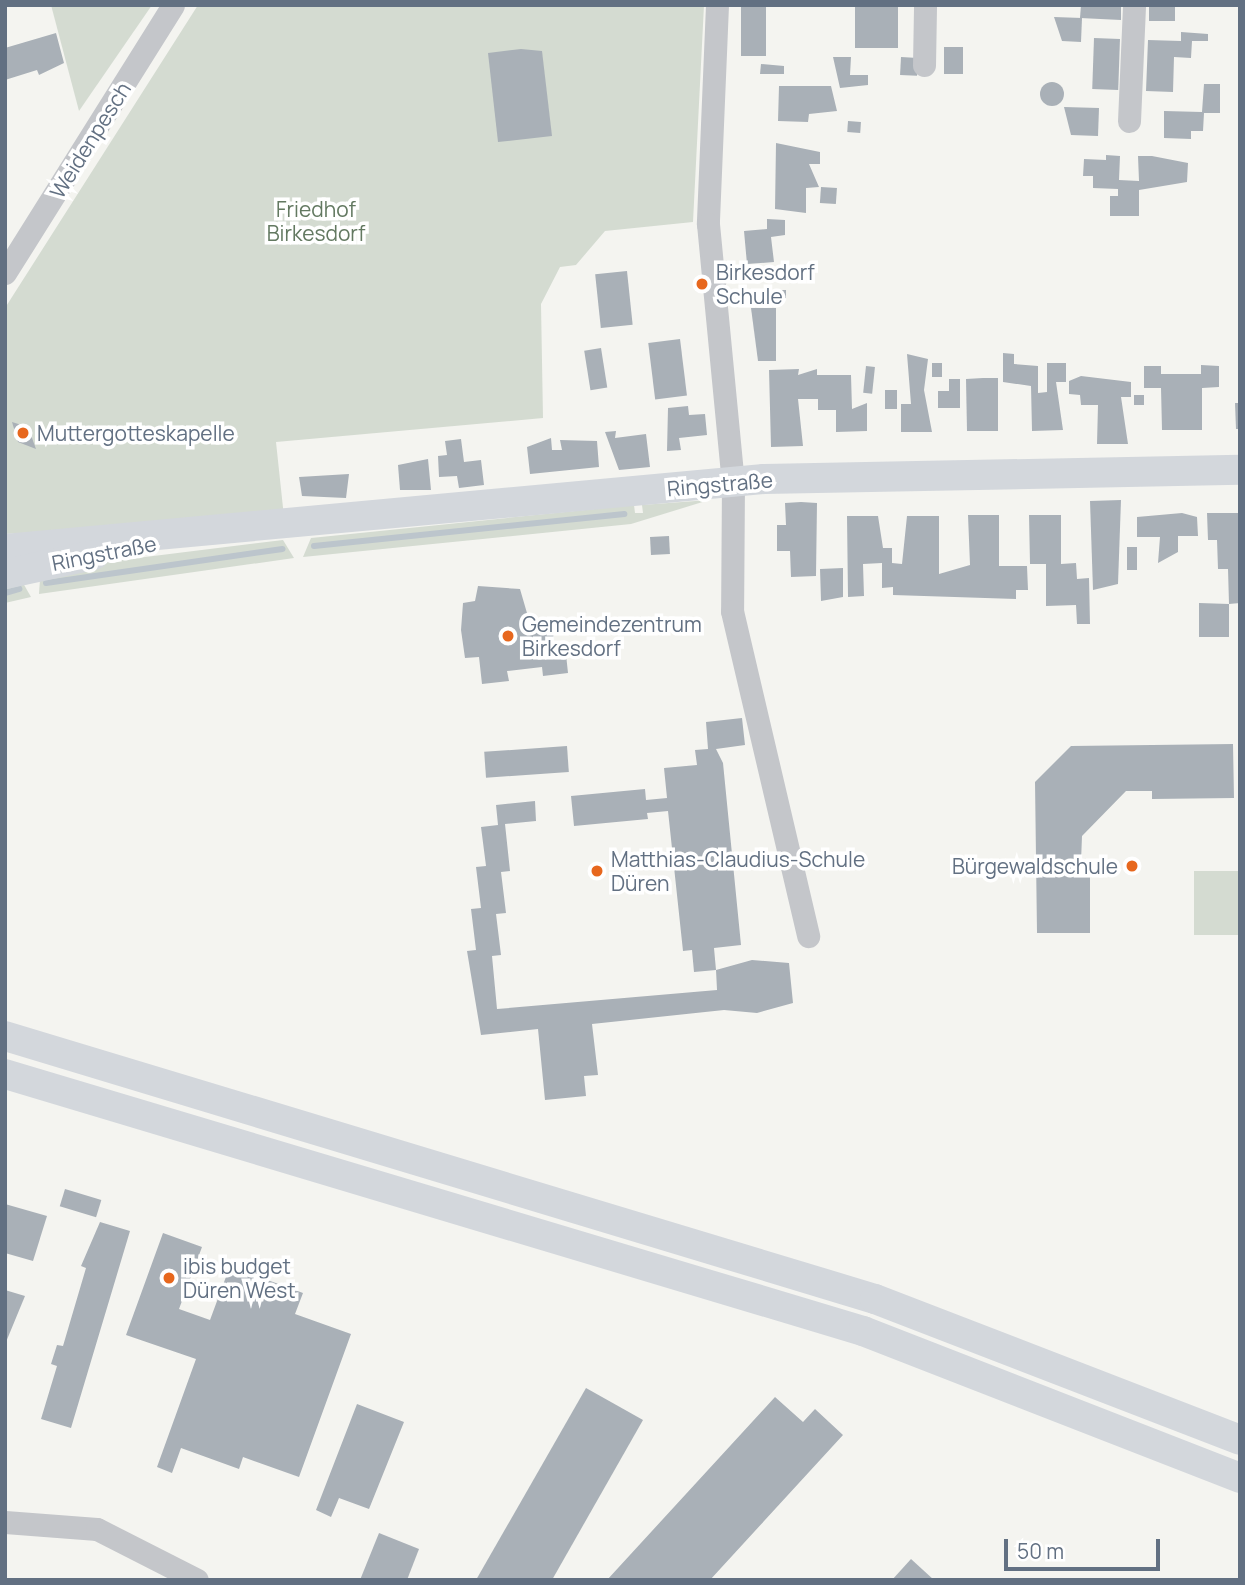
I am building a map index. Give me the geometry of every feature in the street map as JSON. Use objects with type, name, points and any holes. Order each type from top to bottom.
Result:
[{"type":"main road","name":"Ringstraße","points":[[5,549],[120,533],[202,533],[733,482],[1240,470]]},
{"type":"main road","name":"Ringstraße","points":[[5,574],[202,533]]},
{"type":"main road","points":[[5,1036],[874,1299],[1240,1440]]},
{"type":"main road","points":[[5,1074],[863,1331],[1240,1478]]},
{"type":"street","name":"Weidenpesch","points":[[5,273],[173,5]]},
{"type":"street","points":[[717,5],[708,224],[733,482],[732,611],[808,936]]},
{"type":"street","points":[[924,65],[925,5]]},
{"type":"street","points":[[1129,121],[1134,5]]},
{"type":"street","points":[[5,1522],[96,1529],[197,1580]]},
{"type":"green space","points":[[51,5],[152,5],[79,111]]},
{"type":"green space","name":"Friedhof Birkesdorf","points":[[198,5],[704,5],[693,222],[605,231],[576,265],[560,267],[541,304],[543,418],[276,442],[284,517],[5,534],[5,308]]},
{"type":"green space","points":[[709,500],[631,524],[303,557],[311,538],[634,505],[635,513],[643,513],[642,505]]},
{"type":"green space","points":[[283,540],[294,558],[39,594],[40,579],[89,564]]},
{"type":"green space","points":[[5,583],[23,583],[31,597],[5,603]]},
{"type":"green space","points":[[1194,871],[1240,871],[1240,935],[1194,935]]},
{"type":"building","points":[[741,5],[766,5],[766,56],[741,56]]},
{"type":"building","points":[[1081,5],[1121,5],[1121,20],[1080,18]]},
{"type":"building","points":[[1149,5],[1175,5],[1175,21],[1149,21]]},
{"type":"building","points":[[855,6],[898,6],[898,48],[855,48]]},
{"type":"building","points":[[1054,17],[1082,18],[1081,42],[1062,41]]},
{"type":"building","points":[[1181,32],[1208,34],[1208,41],[1192,41],[1191,58],[1174,57],[1173,92],[1146,91],[1148,40],[1181,41]]},
{"type":"building","points":[[56,33],[64,63],[39,75],[37,70],[5,80],[5,48]]},
{"type":"building","points":[[1094,38],[1120,39],[1118,90],[1092,89]]},
{"type":"building","points":[[944,47],[963,47],[963,74],[944,74]]},
{"type":"building","points":[[521,49],[542,51],[552,136],[498,142],[488,53]]},
{"type":"building","points":[[833,57],[851,57],[850,75],[868,75],[868,85],[840,88]]},
{"type":"building","points":[[901,57],[918,58],[917,76],[900,75]]},
{"type":"building","points":[[761,64],[784,66],[784,74],[760,74]]},
{"type":"building","points":[[1052,82],[1061,85],[1064,94],[1061,103],[1052,106],[1043,103],[1040,94],[1043,85]]},
{"type":"building","points":[[1204,84],[1220,84],[1220,113],[1204,113],[1203,131],[1191,131],[1191,139],[1164,138],[1164,111],[1202,112]]},
{"type":"building","points":[[779,86],[831,86],[837,111],[809,114],[808,122],[778,121]]},
{"type":"building","points":[[1064,107],[1099,108],[1098,136],[1071,135]]},
{"type":"building","points":[[848,121],[861,122],[860,133],[847,132]]},
{"type":"building","points":[[776,143],[820,152],[820,164],[809,164],[819,187],[806,188],[806,213],[775,209]]},
{"type":"building","points":[[1106,155],[1120,156],[1119,180],[1139,181],[1138,156],[1152,156],[1188,163],[1187,182],[1139,190],[1139,216],[1110,216],[1110,196],[1118,196],[1118,189],[1093,188],[1093,176],[1083,176],[1084,159],[1106,160]]},
{"type":"building","points":[[821,187],[837,188],[836,204],[820,203]]},
{"type":"building","points":[[767,219],[785,220],[785,235],[771,237],[774,262],[747,264],[744,231],[767,229]]},
{"type":"building","points":[[627,271],[633,325],[601,328],[595,274]]},
{"type":"building","points":[[761,290],[786,290],[786,298],[761,298]]},
{"type":"building","points":[[751,308],[776,308],[776,361],[758,361]]},
{"type":"building","points":[[680,339],[687,396],[655,399],[648,343]]},
{"type":"building","points":[[601,348],[607,388],[590,390],[584,351]]},
{"type":"building","points":[[1003,353],[1014,354],[1014,364],[1038,366],[1038,393],[1047,392],[1047,363],[1066,363],[1066,382],[1056,382],[1063,430],[1032,431],[1031,386],[1003,382]]},
{"type":"building","points":[[907,354],[928,359],[924,390],[932,432],[901,432],[901,404],[911,404]]},
{"type":"building","points":[[932,363],[942,363],[942,377],[932,377]]},
{"type":"building","points":[[1201,365],[1219,366],[1219,387],[1202,388],[1202,430],[1162,430],[1161,388],[1144,388],[1144,366],[1161,366],[1161,374],[1201,374]]},
{"type":"building","points":[[866,366],[875,367],[872,394],[863,393]]},
{"type":"building","points":[[799,369],[798,375],[817,369],[817,375],[851,375],[852,409],[867,403],[867,431],[836,432],[836,410],[818,410],[818,399],[798,399],[803,446],[771,447],[769,370]]},
{"type":"building","points":[[1081,376],[1131,382],[1131,397],[1121,397],[1128,444],[1097,444],[1098,405],[1081,405],[1080,395],[1069,394],[1069,381]]},
{"type":"building","points":[[998,378],[998,431],[967,431],[966,379]]},
{"type":"building","points":[[949,379],[960,379],[960,408],[938,408],[938,391],[949,391]]},
{"type":"building","points":[[885,390],[897,390],[897,409],[885,409]]},
{"type":"building","points":[[1134,395],[1144,395],[1144,405],[1134,405]]},
{"type":"building","points":[[1235,403],[1240,403],[1240,429],[1236,429]]},
{"type":"building","points":[[688,406],[689,415],[705,414],[707,435],[679,438],[681,450],[667,451],[668,408]]},
{"type":"building","name":"Muttergotteskapelle","points":[[12,422],[28,427],[36,449],[18,442]]},
{"type":"building","points":[[616,431],[615,438],[646,434],[650,467],[619,470],[605,432]]},
{"type":"building","points":[[551,438],[552,450],[562,450],[560,440],[597,441],[599,467],[530,474],[527,447]]},
{"type":"building","points":[[461,439],[464,462],[481,460],[484,485],[459,488],[457,476],[439,477],[438,456],[447,455],[445,441]]},
{"type":"building","points":[[428,459],[431,490],[400,490],[398,465]]},
{"type":"building","points":[[349,474],[346,498],[302,496],[299,477]]},
{"type":"building","points":[[1121,500],[1118,584],[1093,590],[1090,501]]},
{"type":"building","points":[[785,503],[817,503],[816,576],[791,577],[790,551],[777,551],[777,525],[786,525]]},
{"type":"building","points":[[1182,513],[1197,517],[1198,536],[1178,536],[1178,552],[1158,563],[1160,537],[1137,537],[1137,517]]},
{"type":"building","points":[[1207,513],[1240,513],[1240,603],[1229,604],[1228,569],[1218,569],[1217,540],[1208,540]]},
{"type":"building","points":[[968,515],[999,515],[999,566],[1027,566],[1028,590],[1016,590],[1016,599],[893,595],[893,587],[882,588],[882,563],[863,564],[864,596],[848,597],[847,516],[878,516],[883,548],[892,548],[892,563],[902,564],[907,516],[939,516],[939,574],[970,565]]},
{"type":"building","points":[[1029,515],[1061,515],[1061,564],[1076,563],[1077,579],[1089,578],[1090,624],[1077,624],[1076,605],[1046,606],[1046,564],[1030,564]]},
{"type":"building","points":[[669,536],[670,554],[651,555],[650,537]]},
{"type":"building","points":[[1127,547],[1137,547],[1137,570],[1127,570]]},
{"type":"building","points":[[843,568],[843,597],[821,601],[820,569]]},
{"type":"building","name":"Gemeindezentrum Birkesdorf","points":[[478,586],[520,589],[529,620],[556,617],[552,646],[565,645],[568,673],[543,676],[542,667],[507,671],[509,681],[482,684],[479,657],[465,658],[461,630],[463,603],[475,601]]},
{"type":"building","points":[[1199,603],[1229,604],[1229,637],[1199,637]]},
{"type":"building","points":[[742,718],[745,745],[716,749],[723,763],[741,945],[714,948],[716,970],[694,972],[692,950],[683,951],[668,811],[647,813],[648,819],[574,826],[571,796],[645,789],[646,800],[667,798],[664,768],[697,765],[695,750],[708,749],[706,722]]},
{"type":"building","points":[[1233,744],[1234,798],[1152,799],[1152,791],[1126,791],[1082,836],[1081,862],[1090,862],[1090,933],[1037,933],[1035,782],[1071,746]]},
{"type":"building","points":[[567,746],[569,772],[486,778],[484,752]]},
{"type":"building","points":[[535,801],[536,821],[505,824],[510,871],[501,872],[506,913],[496,914],[501,955],[492,956],[497,1009],[717,990],[716,970],[752,960],[789,963],[793,1003],[757,1013],[724,1010],[592,1024],[598,1075],[584,1076],[586,1096],[545,1100],[538,1029],[481,1035],[467,951],[476,950],[471,909],[481,908],[476,867],[486,866],[481,827],[498,825],[496,805]]},
{"type":"building","points":[[65,1189],[101,1200],[96,1217],[60,1206]]},
{"type":"building","points":[[5,1204],[47,1216],[33,1261],[5,1253]]},
{"type":"building","points":[[100,1222],[130,1231],[71,1428],[41,1419],[57,1366],[51,1364],[57,1345],[63,1346],[86,1268],[81,1266]]},
{"type":"building","points":[[163,1233],[202,1247],[179,1309],[210,1320],[230,1266],[303,1293],[295,1314],[351,1334],[299,1477],[243,1457],[239,1469],[181,1448],[172,1473],[157,1467],[196,1359],[126,1335]]},
{"type":"building","points":[[5,1290],[25,1296],[6,1342],[5,1342]]},
{"type":"building","points":[[586,1388],[643,1420],[552,1580],[476,1580]]},
{"type":"building","points":[[775,1397],[803,1422],[815,1409],[843,1435],[710,1580],[607,1580]]},
{"type":"building","points":[[357,1404],[404,1422],[369,1509],[339,1498],[331,1517],[316,1510]]},
{"type":"building","points":[[379,1533],[419,1549],[407,1580],[360,1580]]},
{"type":"building","points":[[911,1559],[934,1580],[892,1580]]},
{"type":"waterway","points":[[314,546],[624,514]]},
{"type":"waterway","points":[[46,583],[283,549]]},
{"type":"waterway","points":[[5,593],[19,589]]},
{"type":"place","name":"Birkesdorf Schule","points":[[702,284]]},
{"type":"place","name":"Muttergotteskapelle","points":[[23,433]]},
{"type":"place","name":"Gemeindezentrum Birkesdorf","points":[[508,636]]},
{"type":"place","name":"Bürgewaldschule","points":[[1132,866]]},
{"type":"place","name":"Matthias-Claudius-Schule Düren","points":[[597,871]]},
{"type":"place","name":"ibis budget Düren West","points":[[169,1278]]}]
